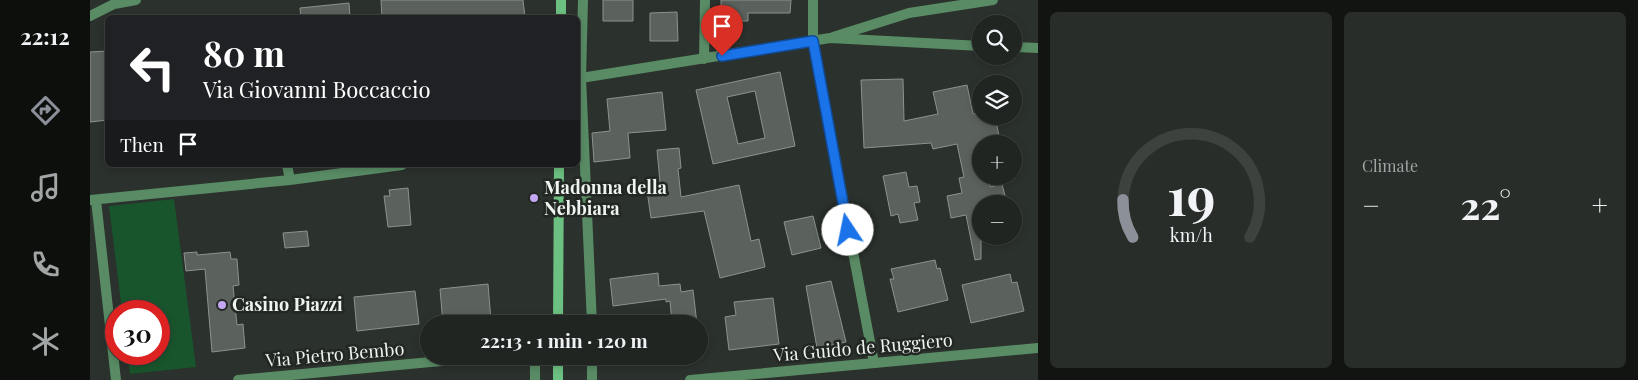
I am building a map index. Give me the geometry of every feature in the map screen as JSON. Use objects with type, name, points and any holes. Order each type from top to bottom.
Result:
[{"type":"main road","points":[[561,0],[561,15]]},
{"type":"main road","points":[[558,315],[559,167]]},
{"type":"main road","points":[[558,365],[558,380]]},
{"type":"street","points":[[90,16],[114,4],[136,0]]},
{"type":"street","points":[[583,0],[581,78],[592,315]]},
{"type":"street","points":[[704,59],[705,0]]},
{"type":"street","points":[[813,0],[813,41],[874,363]]},
{"type":"street","points":[[581,78],[830,38],[856,28],[909,13],[993,0]]},
{"type":"street","points":[[830,38],[972,46]]},
{"type":"street","points":[[1022,47],[1038,48]]},
{"type":"street","points":[[287,167],[290,180]]},
{"type":"street","points":[[116,380],[93,200],[290,180],[387,167]]},
{"type":"street","name":"Via Guido de Ruggiero","points":[[690,380],[1038,348]]},
{"type":"street","name":"Via Pietro Bembo","points":[[238,380],[420,363]]},
{"type":"street","points":[[535,365],[535,380]]},
{"type":"street","points":[[592,365],[592,380]]},
{"type":"green space","points":[[174,199],[196,367],[130,374],[129,365],[170,365],[170,300],[121,300],[109,206]]},
{"type":"building","points":[[381,0],[523,0],[525,15],[382,15]]},
{"type":"building","points":[[603,0],[633,0],[633,21],[603,21]]},
{"type":"building","points":[[721,0],[791,0],[790,13],[748,13],[748,21],[721,21]]},
{"type":"building","points":[[349,3],[350,15],[301,15],[300,8]]},
{"type":"building","points":[[677,12],[678,41],[650,41],[650,13]]},
{"type":"building","points":[[105,51],[105,120],[90,122],[90,52]]},
{"type":"building","points":[[780,72],[795,146],[713,164],[696,90]],"holes":[[[755,91],[765,138],[738,144],[727,97]]]},
{"type":"building","points":[[903,79],[904,121],[938,114],[933,92],[967,85],[972,109],[972,125],[997,125],[999,135],[972,135],[972,185],[990,185],[990,187],[1002,185],[1005,195],[972,195],[972,245],[966,215],[951,218],[947,196],[962,193],[959,178],[964,177],[957,144],[933,149],[931,143],[864,148],[861,80]]},
{"type":"building","points":[[662,92],[666,130],[628,133],[630,158],[594,162],[592,133],[610,131],[607,99]]},
{"type":"building","points":[[679,148],[681,168],[678,169],[681,197],[739,185],[751,241],[759,239],[765,267],[720,278],[704,211],[651,218],[646,184],[660,182],[657,150]]},
{"type":"building","points":[[906,172],[909,187],[917,186],[920,202],[914,203],[918,220],[900,223],[898,214],[891,216],[883,176]]},
{"type":"building","points":[[408,188],[411,225],[388,227],[384,196],[390,196],[389,190]]},
{"type":"building","points":[[813,216],[821,248],[792,255],[784,222]]},
{"type":"building","points":[[307,231],[309,246],[285,248],[283,233]]},
{"type":"building","points":[[972,245],[981,245],[981,259],[975,260]]},
{"type":"building","name":"Casino Piazzi","points":[[197,252],[197,255],[230,252],[231,259],[237,259],[239,285],[233,286],[237,325],[243,324],[245,348],[212,352],[205,269],[186,271],[184,253]]},
{"type":"building","points":[[935,260],[937,269],[940,268],[948,300],[898,312],[890,279],[894,279],[891,269]]},
{"type":"building","points":[[658,273],[659,286],[680,284],[681,292],[693,290],[696,315],[671,315],[670,301],[666,302],[666,299],[613,306],[610,279]]},
{"type":"building","points":[[1010,274],[1012,283],[1017,282],[1024,311],[971,323],[962,285]]},
{"type":"building","points":[[831,281],[846,342],[817,348],[806,286]]},
{"type":"building","points":[[488,284],[491,315],[442,315],[440,289]]},
{"type":"building","points":[[415,291],[419,324],[357,331],[354,297]]},
{"type":"building","points":[[773,298],[779,344],[729,350],[725,317],[736,315],[734,302]]},
{"type":"place","name":"Madonna della Nebbiara","points":[[534,198]]},
{"type":"place","name":"Casino Piazzi","points":[[222,305]]},
{"type":"route","points":[[722,56],[813,41],[848,230]]}]
